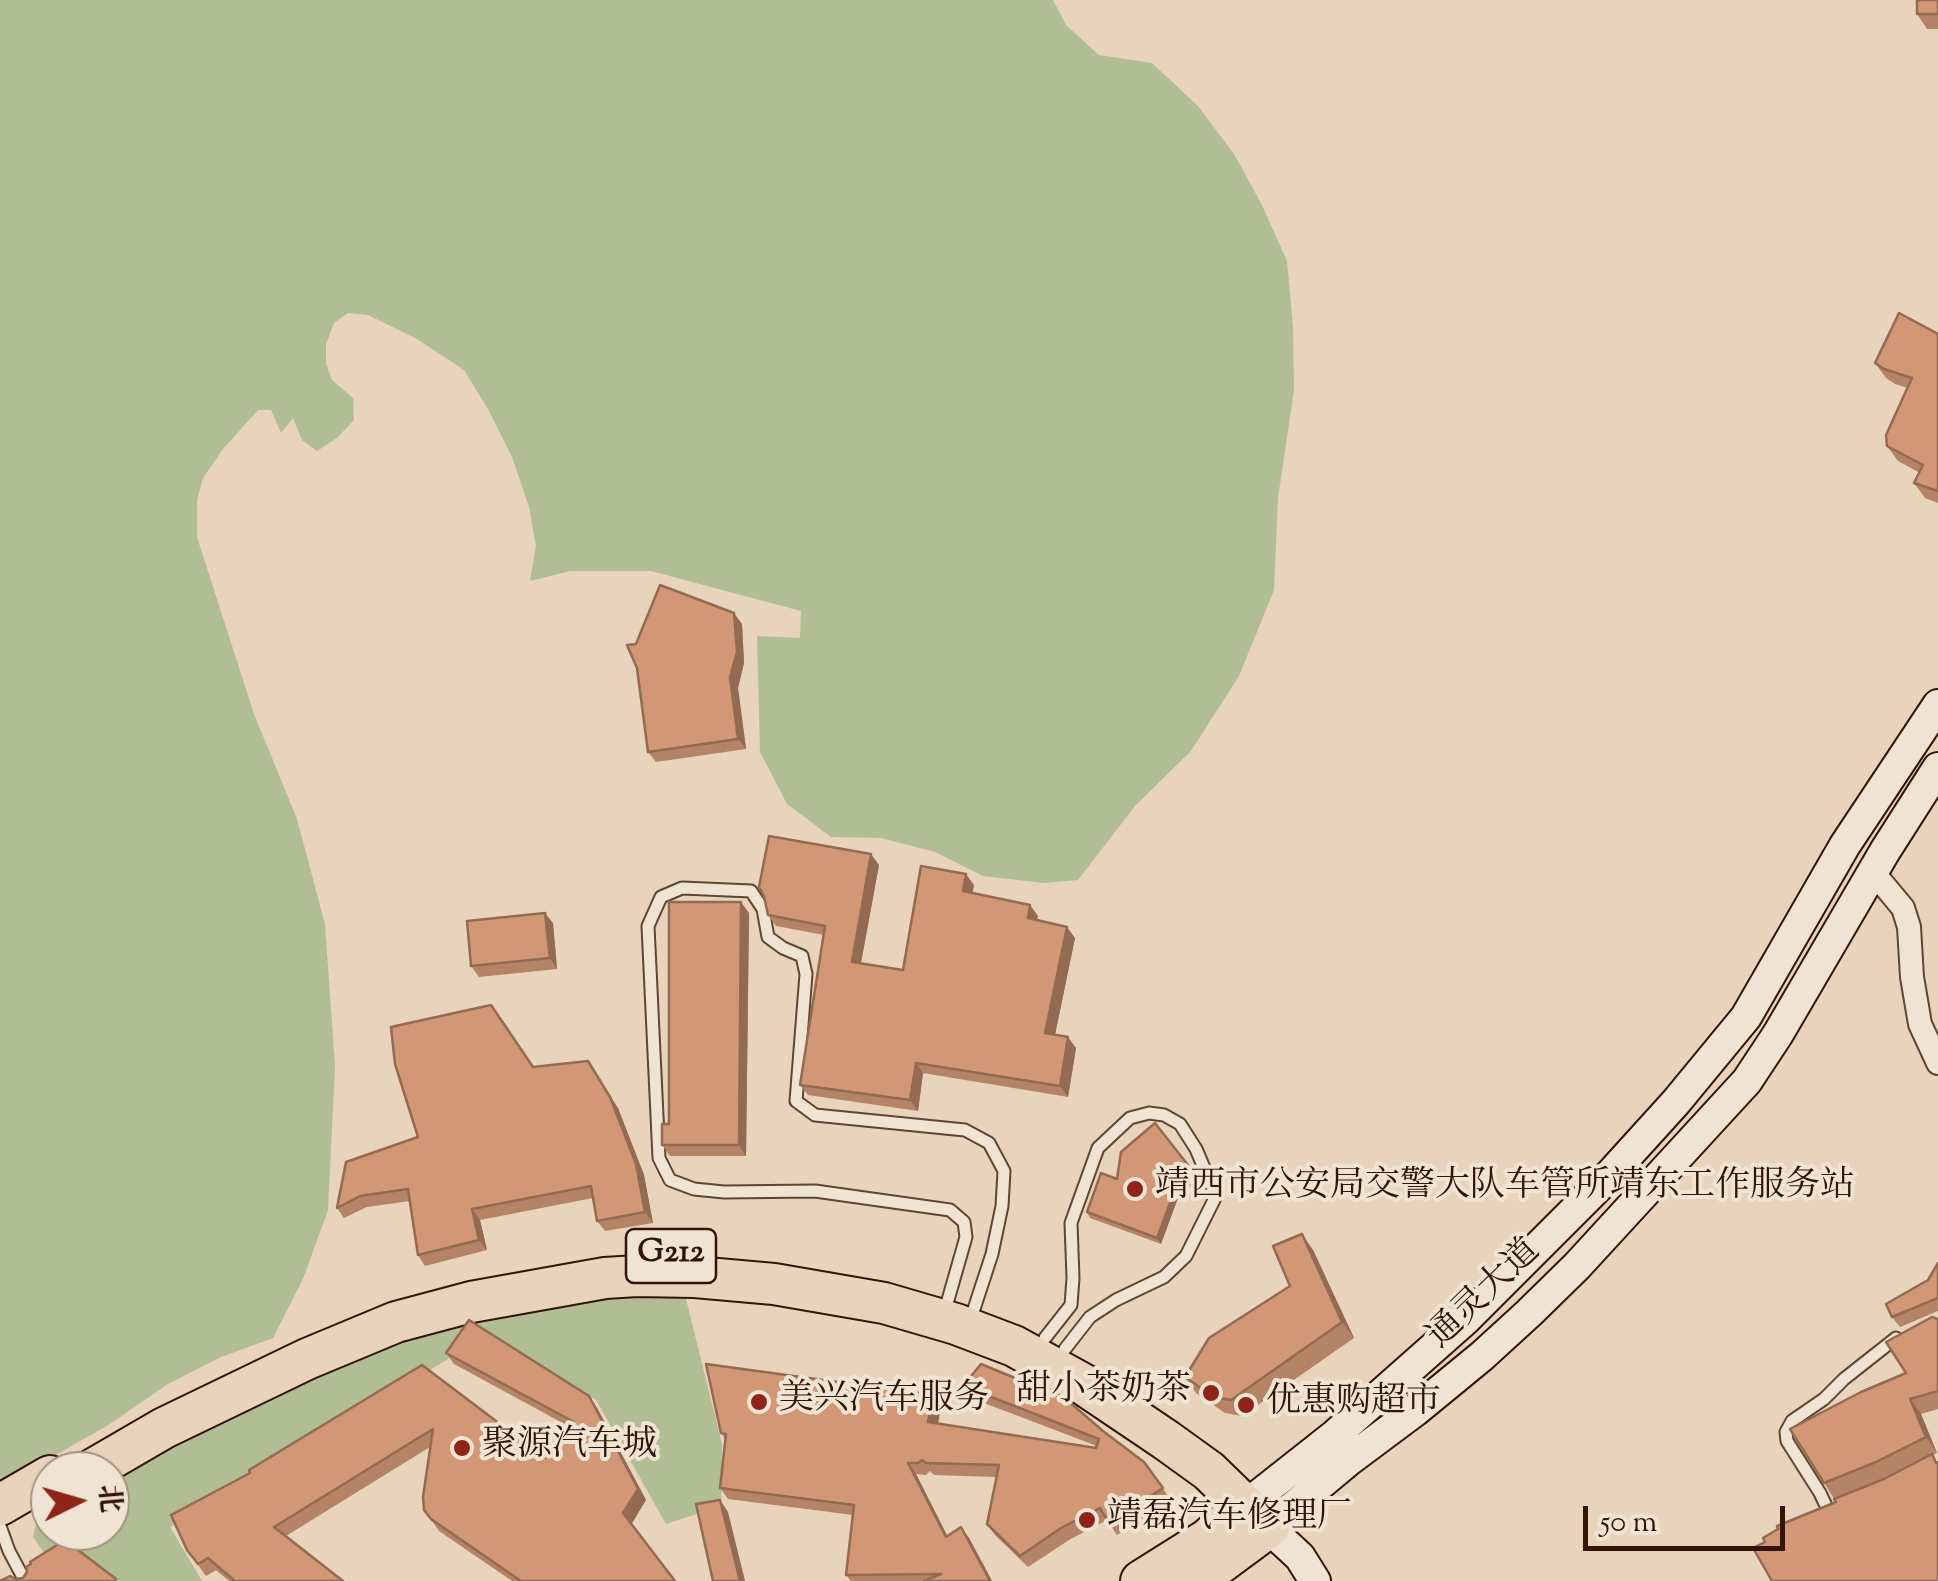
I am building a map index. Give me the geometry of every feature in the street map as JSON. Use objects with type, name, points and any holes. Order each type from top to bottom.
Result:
[{"type":"highway","name":"G212","points":[[93,1451],[164,1410],[321,1334],[438,1293],[612,1262],[695,1255],[774,1262],[891,1285],[1004,1318],[1094,1364],[1268,1509]]},
{"type":"highway","name":"G212","points":[[124,1451],[307,1358],[396,1322],[519,1292],[605,1278],[667,1276],[774,1284],[854,1296],[1000,1340],[1082,1384],[1268,1509]]},
{"type":"highway","points":[[0,1505],[30,1488]]},
{"type":"highway","points":[[0,1524],[30,1507]]},
{"type":"highway","name":"通灵大道","points":[[1141,1581],[1208,1539],[1268,1509]]},
{"type":"highway","name":"通灵大道","points":[[1196,1581],[1268,1509]]},
{"type":"main road","name":"通灵大道","points":[[1268,1509],[1336,1435],[1466,1319],[1608,1177],[1688,1088],[1746,1018],[1845,845],[1938,705]]},
{"type":"main road","name":"通灵大道","points":[[1268,1509],[1348,1461],[1455,1378],[1577,1266],[1705,1129],[1747,1080],[1778,1034],[1938,768]]},
{"type":"main road","points":[[1268,1509],[1315,1581]]},
{"type":"main road","points":[[1268,1509],[1316,1548],[1337,1581]]},
{"type":"street","points":[[1873,872],[1903,908],[1909,927],[1920,1024],[1938,1063]]},
{"type":"lane","points":[[682,888],[750,891],[763,909],[768,937],[802,956],[806,974],[796,1101],[815,1115],[965,1130],[990,1143],[1004,1171],[1002,1206],[992,1254],[961,1304],[966,1237],[964,1222],[950,1210],[816,1191],[709,1190],[670,1180],[659,1158],[648,926],[660,897],[682,888]]},
{"type":"lane","points":[[1164,1114],[1180,1124],[1196,1149],[1216,1196],[1186,1256],[1164,1277],[1116,1300],[1055,1344],[1071,1305],[1071,1222],[1098,1148],[1130,1118],[1164,1114]]},
{"type":"lane","points":[[1810,1519],[1832,1509],[1787,1441],[1786,1432],[1792,1421],[1824,1400],[1881,1348],[1916,1329]]},
{"type":"lane","points":[[0,1524],[24,1581]]},
{"type":"green space","points":[[0,0],[1053,0],[1066,25],[1099,55],[1152,63],[1198,106],[1234,154],[1287,261],[1294,390],[1278,498],[1274,590],[1239,676],[1191,751],[1135,806],[1078,880],[1043,883],[983,876],[935,852],[881,838],[831,837],[787,804],[760,752],[757,636],[800,638],[801,611],[651,571],[570,571],[530,581],[536,546],[529,507],[512,457],[464,370],[417,339],[368,315],[348,313],[334,323],[326,344],[326,364],[332,380],[353,398],[354,420],[317,451],[302,440],[293,418],[281,433],[271,410],[258,410],[223,449],[203,478],[197,500],[197,537],[254,714],[297,819],[325,924],[335,1066],[328,1210],[303,1279],[273,1338],[221,1357],[168,1384],[63,1451],[30,1451],[30,1470],[0,1487]]},
{"type":"green space","points":[[684,1291],[722,1444],[721,1506],[666,1524],[596,1400],[475,1324],[448,1359],[170,1527],[202,1581],[115,1581],[80,1551],[130,1551],[130,1466],[406,1333],[557,1297]]},
{"type":"building","points":[[1917,0],[1938,0],[1938,14],[1917,14]]},
{"type":"building","points":[[1899,313],[1938,334],[1938,491],[1914,483],[1923,465],[1887,446],[1886,435],[1912,378],[1875,363]]},
{"type":"building","points":[[660,585],[734,613],[737,652],[730,677],[738,739],[648,752],[637,668],[627,645],[636,644]]},
{"type":"building","points":[[769,836],[871,854],[852,962],[903,970],[921,866],[966,874],[963,891],[1030,905],[1028,918],[1067,927],[1045,1033],[1068,1037],[1060,1086],[916,1063],[910,1100],[800,1085],[825,926],[768,915],[759,887]]},
{"type":"building","points":[[669,902],[741,902],[739,1145],[662,1145],[662,1124],[669,1124]]},
{"type":"building","points":[[545,913],[550,958],[471,966],[467,921]]},
{"type":"building","points":[[491,1005],[533,1067],[588,1061],[610,1097],[636,1164],[645,1212],[597,1221],[591,1186],[472,1209],[479,1240],[418,1255],[408,1189],[360,1196],[337,1208],[346,1162],[418,1137],[395,1064],[391,1027]]},
{"type":"building","points":[[1155,1123],[1195,1174],[1175,1190],[1157,1238],[1087,1212],[1101,1173],[1117,1179],[1121,1152]]},
{"type":"building","points":[[1302,1234],[1342,1322],[1231,1400],[1213,1397],[1185,1377],[1209,1338],[1290,1286],[1273,1246]]},
{"type":"building","points":[[1938,1263],[1938,1298],[1892,1317],[1886,1304],[1928,1280]]},
{"type":"building","points":[[1932,1317],[1938,1319],[1938,1391],[1910,1399],[1926,1437],[1824,1483],[1790,1429],[1906,1373],[1886,1342]]},
{"type":"building","name":"聚源汽车城","points":[[469,1320],[589,1396],[638,1489],[623,1513],[675,1581],[521,1581],[431,1519],[424,1510],[433,1429],[274,1527],[343,1581],[235,1581],[208,1558],[198,1564],[171,1515],[250,1473],[249,1470],[422,1365],[545,1458],[574,1422],[446,1353]]},
{"type":"building","points":[[706,1364],[933,1395],[928,1422],[1096,1448],[1099,1439],[963,1386],[981,1364],[1066,1399],[1144,1462],[1163,1488],[1109,1523],[1100,1508],[1020,1556],[987,1524],[999,1465],[922,1460],[908,1463],[946,1537],[961,1527],[990,1581],[924,1581],[941,1574],[846,1575],[854,1505],[720,1488],[726,1434],[721,1433]]},
{"type":"building","points":[[1932,1454],[1938,1462],[1938,1581],[1772,1581],[1753,1548],[1765,1542],[1763,1538],[1777,1526],[1836,1502],[1834,1499]]},
{"type":"building","points":[[720,1500],[740,1581],[713,1581],[696,1504]]},
{"type":"building","points":[[48,1551],[79,1551],[116,1579],[0,1581],[10,1576],[23,1578],[30,1562]]},
{"type":"place","name":"靖西市公安局交警大队车管所靖东工作服务站","points":[[1135,1189]]},
{"type":"place","name":"甜小茶奶茶","points":[[1211,1393]]},
{"type":"place","name":"美兴汽车服务","points":[[759,1402]]},
{"type":"place","name":"优惠购超市","points":[[1246,1405]]},
{"type":"place","name":"聚源汽车城","points":[[462,1448]]},
{"type":"place","name":"靖磊汽车修理厂","points":[[1087,1520]]}]
